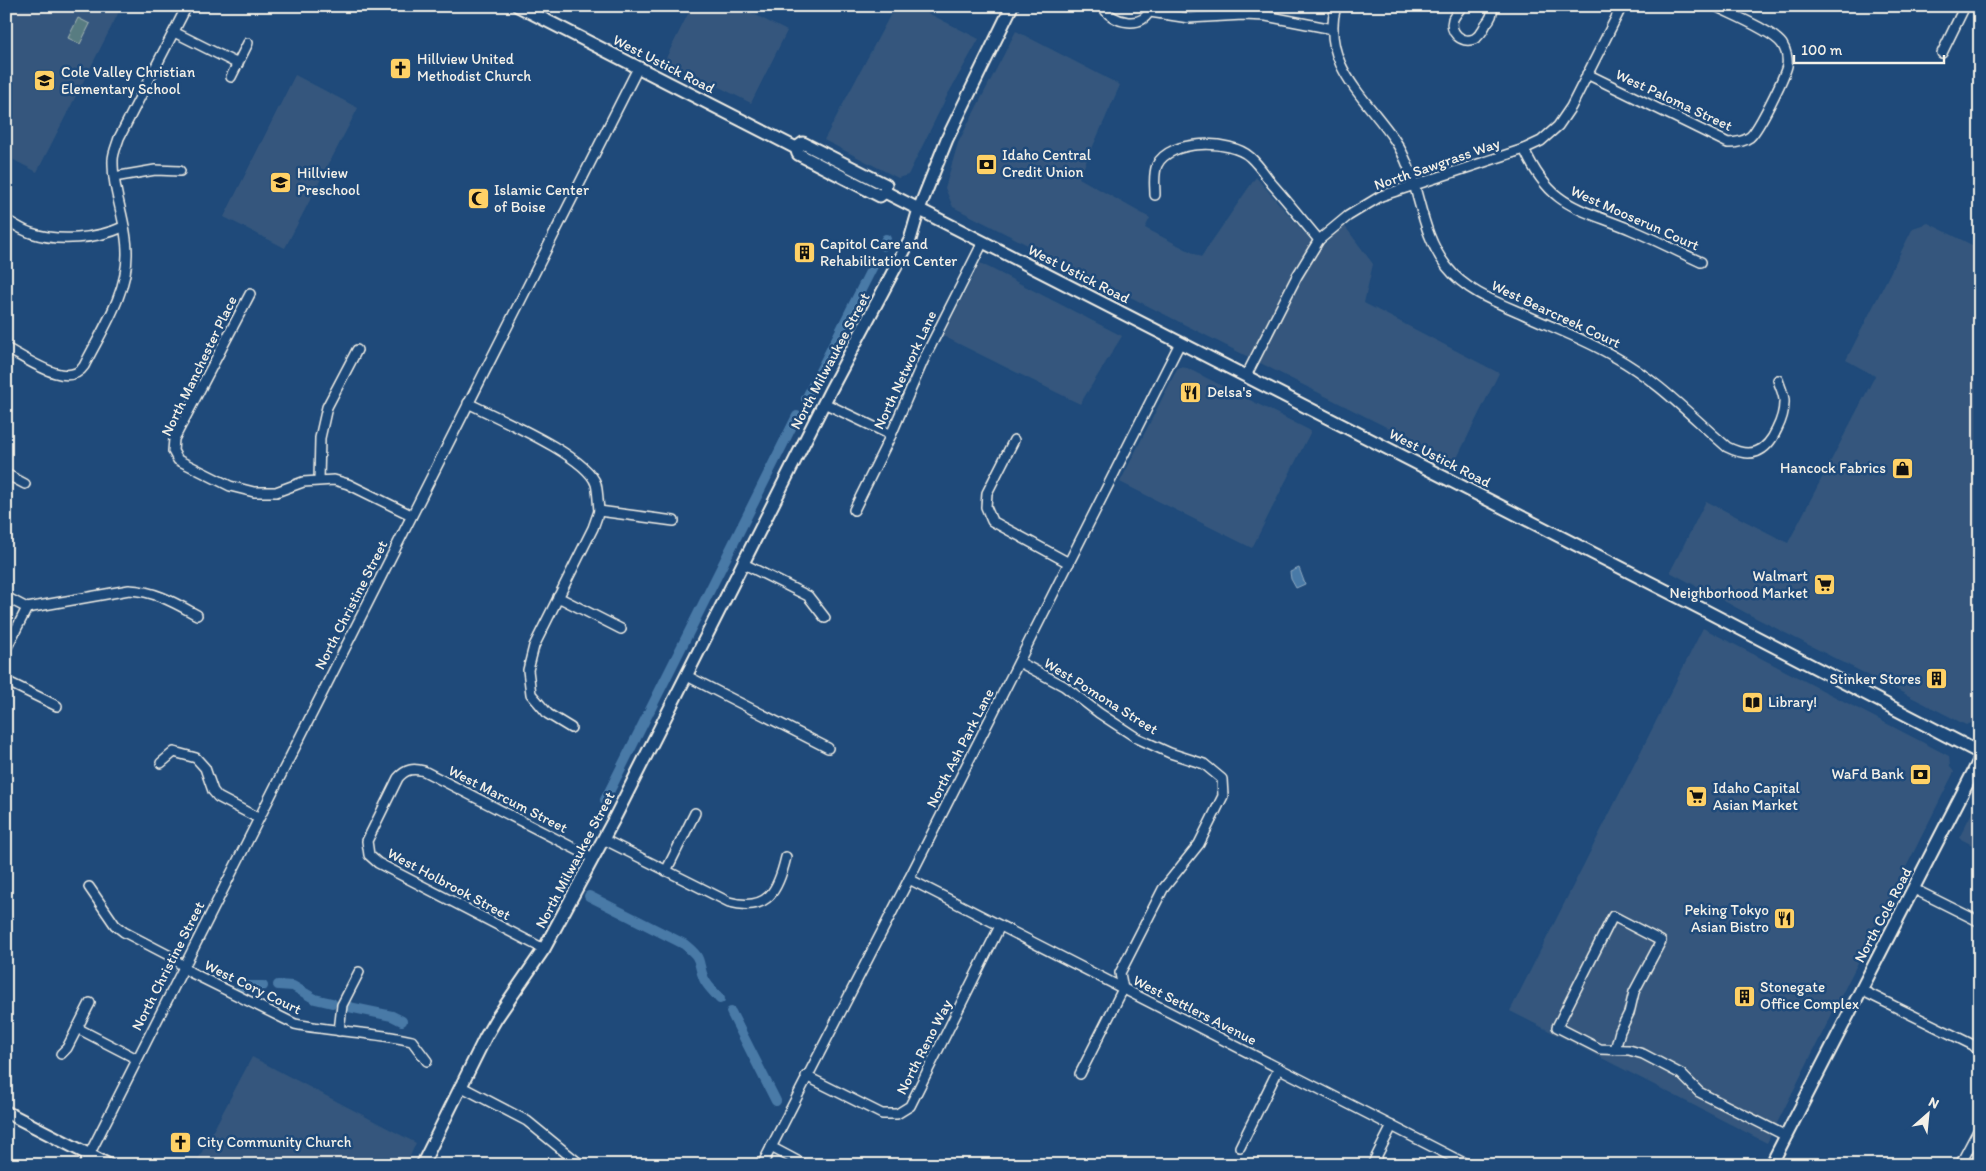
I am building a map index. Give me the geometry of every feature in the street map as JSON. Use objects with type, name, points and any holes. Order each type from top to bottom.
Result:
[{"type":"main road","name":"West Ustick Road","points":[[518,6],[796,148],[798,154],[880,196],[886,192],[1980,753]]},
{"type":"main road","name":"North Milwaukee Street","points":[[422,1165],[460,1086],[496,1019],[544,950],[593,858],[744,564],[824,403],[910,240],[919,209],[959,113],[1012,6]]},
{"type":"main road","name":"North Cole Road","points":[[1771,1165],[1980,759]]},
{"type":"main road","points":[[6,1112],[86,1160],[109,1165]]},
{"type":"street","points":[[6,348],[56,374],[74,375],[80,372],[84,366],[120,294],[126,273],[127,258],[114,177],[113,159],[119,138],[187,6]]},
{"type":"street","points":[[1103,6],[1105,12],[1113,18],[1134,22],[1144,20],[1150,9],[1189,18],[1243,15],[1266,16],[1333,28]]},
{"type":"street","name":"West Bearcreek Court","points":[[1336,6],[1333,28],[1334,44],[1344,74],[1394,139],[1406,161],[1415,184],[1424,222],[1433,246],[1447,268],[1461,282],[1489,299],[1616,357],[1650,381],[1739,453],[1752,454],[1764,448],[1773,438],[1782,418],[1785,401],[1778,380]]},
{"type":"street","points":[[1462,6],[1454,16],[1452,27],[1457,36],[1466,40],[1471,40],[1479,35],[1492,17],[1492,6]]},
{"type":"street","name":"North Sawgrass Way","points":[[1246,376],[1297,276],[1319,240],[1348,216],[1370,202],[1393,191],[1524,149],[1540,141],[1558,126],[1571,107],[1622,6]]},
{"type":"street","name":"West Paloma Street","points":[[1587,74],[1728,143],[1740,142],[1750,137],[1757,127],[1787,65],[1786,53],[1781,42],[1772,35],[1715,6]]},
{"type":"street","points":[[1942,53],[1962,8]]},
{"type":"street","points":[[174,32],[238,64]]},
{"type":"street","points":[[231,77],[248,43]]},
{"type":"street","name":"North Christine Street","points":[[86,1160],[638,68]]},
{"type":"street","points":[[1155,195],[1154,175],[1158,164],[1165,154],[1175,148],[1187,146],[1229,146],[1250,156],[1319,240]]},
{"type":"street","name":"West Mooserun Court","points":[[1524,149],[1540,180],[1566,203],[1633,230],[1701,262]]},
{"type":"street","points":[[114,177],[155,170],[180,171]]},
{"type":"street","points":[[6,220],[30,232],[53,237],[110,233],[123,228]]},
{"type":"street","name":"North Network Lane","points":[[854,510],[890,436],[923,361],[983,242]]},
{"type":"street","name":"North Manchester Place","points":[[250,294],[174,439],[173,450],[178,460],[230,486],[254,492],[276,492],[303,482],[320,480]]},
{"type":"street","name":"North Ash Park Lane","points":[[762,1165],[806,1076],[909,880],[1180,343]]},
{"type":"street","points":[[357,350],[327,408],[320,438],[320,480],[334,480],[348,484],[411,515]]},
{"type":"street","points":[[468,403],[568,454],[585,467],[596,484],[599,511],[593,528],[534,646],[528,670],[531,694],[548,714],[571,728]]},
{"type":"street","points":[[824,403],[890,436]]},
{"type":"street","points":[[1014,440],[987,493],[986,507],[992,521],[1069,564]]},
{"type":"street","points":[[6,474],[26,484]]},
{"type":"street","points":[[599,511],[674,521]]},
{"type":"street","points":[[744,564],[808,596],[825,618]]},
{"type":"street","points":[[6,597],[27,608],[129,590],[140,590],[162,597],[197,615]]},
{"type":"street","points":[[558,597],[621,629]]},
{"type":"street","points":[[6,649],[27,608]]},
{"type":"street","name":"West Pomona Street","points":[[1019,662],[1064,686],[1137,738],[1170,753],[1204,764],[1222,779],[1223,796],[1199,844],[1163,889],[1120,972],[1123,989]]},
{"type":"street","points":[[687,676],[828,748]]},
{"type":"street","points":[[6,681],[57,706]]},
{"type":"street","points":[[161,763],[174,752],[196,758],[205,768],[213,791],[218,798],[258,818]]},
{"type":"street","name":"West Marcum Street","points":[[409,770],[417,769],[424,771],[593,858]]},
{"type":"street","name":"West Holbrook Street","points":[[409,770],[403,772],[398,778],[367,841],[369,855],[378,862],[544,950]]},
{"type":"street","points":[[666,871],[695,813]]},
{"type":"street","points":[[603,839],[728,902],[750,905],[768,898],[775,890],[781,878],[786,856]]},
{"type":"street","name":"West Settlers Avenue","points":[[909,880],[1468,1165]]},
{"type":"street","name":"West Cory Court","points":[[89,887],[115,925],[124,932],[172,957],[190,972],[295,1024],[338,1031],[391,1036],[412,1041],[427,1061]]},
{"type":"street","points":[[1914,889],[1980,922]]},
{"type":"street","points":[[1615,1050],[1620,1031],[1629,1013],[1634,992],[1661,941],[1613,916],[1557,1027],[1600,1049],[1615,1050],[1629,1050],[1643,1054],[1681,1074],[1699,1092],[1786,1136]]},
{"type":"street","name":"North Reno Way","points":[[806,1076],[882,1114],[897,1114],[910,1106],[1000,926]]},
{"type":"street","points":[[338,1031],[342,1005],[359,972]]},
{"type":"street","points":[[1080,1074],[1123,989]]},
{"type":"street","points":[[1861,990],[1973,1045],[1980,1052]]},
{"type":"street","points":[[61,1054],[67,1048],[90,1003]]},
{"type":"street","points":[[78,1028],[137,1058]]},
{"type":"street","points":[[1240,1147],[1279,1068]]},
{"type":"street","points":[[460,1086],[527,1121],[581,1165]]},
{"type":"street","points":[[1372,1165],[1392,1126]]},
{"type":"street","points":[[1960,1165],[1980,1127]]},
{"type":"street","points":[[771,1147],[804,1165]]},
{"type":"shaded area","name":"Cole Valley Christian Elementary School","points":[[6,6],[122,6],[37,172],[6,156]]},
{"type":"shaded area","points":[[692,6],[738,6],[787,31],[751,103],[665,60]]},
{"type":"shaded area","points":[[895,6],[914,6],[979,39],[948,94],[908,175],[898,178],[824,140]]},
{"type":"shaded area","points":[[1016,31],[1120,85],[1079,178],[1150,218],[1145,228],[1201,257],[1256,177],[1319,250],[1344,225],[1373,264],[1364,303],[1499,373],[1455,462],[953,207],[945,188],[958,143]]},
{"type":"shaded area","name":"Hillview Preschool","points":[[295,75],[358,108],[285,248],[224,217]]},
{"type":"shaded area","points":[[1928,223],[1980,249],[1980,720],[1966,725],[1670,572],[1706,501],[1788,543],[1875,376],[1846,360],[1913,228]]},
{"type":"shaded area","points":[[980,263],[1122,336],[1080,404],[943,336]]},
{"type":"shaded area","points":[[1180,367],[1187,368],[1311,431],[1252,548],[1120,482],[1177,369]]},
{"type":"shaded area","points":[[1299,568],[1305,584],[1296,588],[1291,579],[1290,572]]},
{"type":"shaded area","points":[[1703,628],[1949,756],[1950,767],[1954,772],[1767,1143],[1510,1011]]},
{"type":"shaded area","points":[[1980,797],[1980,849],[1959,838]]},
{"type":"shaded area","points":[[252,1057],[416,1143],[406,1165],[195,1165]]},
{"type":"green space","points":[[78,18],[90,24],[80,44],[68,38]]},
{"type":"waterway","points":[[883,246],[886,239]]},
{"type":"waterway","points":[[806,399],[875,262]]},
{"type":"waterway","points":[[605,800],[797,416]]},
{"type":"waterway","points":[[589,896],[684,944],[697,957],[705,982],[720,999]]},
{"type":"waterway","points":[[278,985],[293,986],[315,999],[332,1003]]},
{"type":"waterway","points":[[241,986],[263,986]]},
{"type":"waterway","points":[[349,1007],[392,1016],[402,1021]]},
{"type":"waterway","points":[[731,1012],[776,1101]]},
{"type":"place","name":"Hillview United Methodist Church","points":[[401,68]]},
{"type":"place","name":"Cole Valley Christian Elementary School","points":[[45,81]]},
{"type":"place","name":"Idaho Central Credit Union","points":[[986,164]]},
{"type":"place","name":"Hillview Preschool","points":[[281,182]]},
{"type":"place","name":"Islamic Center of Boise","points":[[478,199]]},
{"type":"place","name":"Capitol Care and Rehabilitation Center","points":[[804,253]]},
{"type":"place","name":"Delsa's","points":[[1191,392]]},
{"type":"place","name":"Hancock Fabrics","points":[[1902,468]]},
{"type":"place","name":"Walmart Neighborhood Market","points":[[1824,585]]},
{"type":"place","name":"Stinker Stores","points":[[1937,679]]},
{"type":"place","name":"Library!","points":[[1752,702]]},
{"type":"place","name":"WaFd Bank","points":[[1920,774]]},
{"type":"place","name":"Idaho Capital Asian Market","points":[[1697,797]]},
{"type":"place","name":"Peking Tokyo Asian Bistro","points":[[1785,919]]},
{"type":"place","name":"Stonegate Office Complex","points":[[1744,996]]},
{"type":"place","name":"City Community Church","points":[[181,1142]]}]
